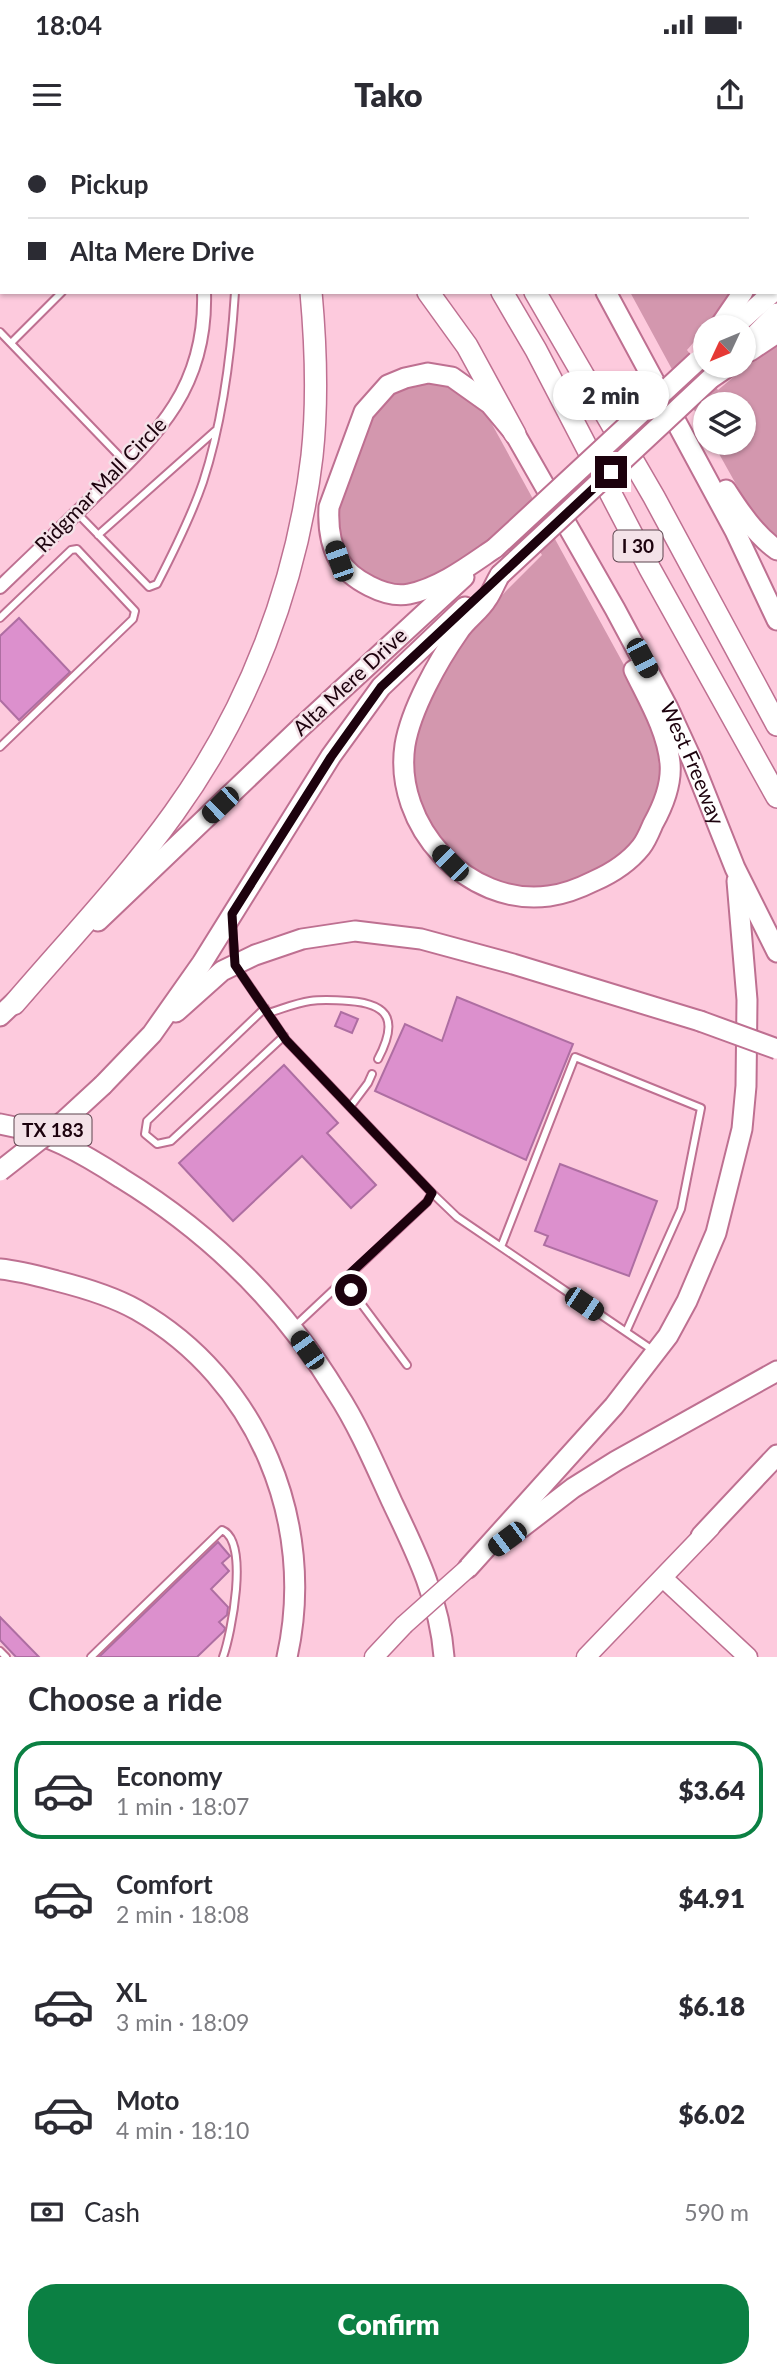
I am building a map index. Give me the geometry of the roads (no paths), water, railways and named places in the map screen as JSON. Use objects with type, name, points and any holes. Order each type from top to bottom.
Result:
[{"type":"highway","points":[[7,1010],[175,812],[220,742],[254,671],[273,624],[286,580],[312,457],[316,356],[311,294]]},
{"type":"highway","points":[[429,294],[467,346],[515,434]]},
{"type":"highway","name":"I 30","points":[[503,294],[536,350],[650,569],[777,797]]},
{"type":"highway","name":"I 30","points":[[536,294],[654,498],[777,725]]},
{"type":"highway","points":[[724,625],[756,661],[777,698]]},
{"type":"main road","points":[[727,315],[742,294]]},
{"type":"main road","points":[[747,315],[771,294]]},
{"type":"main road","points":[[611,296],[735,531],[774,612]]},
{"type":"main road","points":[[756,334],[777,313]]},
{"type":"main road","points":[[756,348],[777,333]]},
{"type":"main road","name":"Alta Mere Drive","points":[[7,1010],[152,867],[693,362]]},
{"type":"main road","name":"West Freeway","points":[[495,548],[452,577],[408,595],[382,592],[360,581],[339,561],[328,523],[329,506],[364,412],[388,386],[405,378],[428,373],[452,377],[490,404],[515,434],[615,609],[673,718],[736,868],[777,952]]},
{"type":"main road","name":"Alta Mere Drive","points":[[0,1171],[65,1120],[152,1034],[202,963],[331,757],[381,687],[711,378]]},
{"type":"main road","points":[[691,450],[712,468],[738,509],[765,541],[777,550]]},
{"type":"main road","points":[[499,575],[486,600],[460,630],[419,700],[405,747],[405,785],[424,835],[450,863],[491,889],[521,896],[548,896],[575,890],[610,874],[641,847],[656,819],[667,793],[671,766],[666,741],[619,637],[615,609]]},
{"type":"main road","points":[[468,1569],[614,1406],[668,1336],[687,1301],[716,1233],[742,1129],[746,1086],[747,1000],[736,868]]},
{"type":"main road","points":[[152,1034],[222,971],[255,955],[315,936],[355,931],[400,935],[513,964],[700,1021],[777,1049]]},
{"type":"main road","points":[[0,1124],[32,1131],[86,1156],[183,1220],[248,1277],[292,1328],[337,1392],[412,1542],[438,1612],[444,1657]]},
{"type":"main road","points":[[0,1269],[18,1271],[99,1292],[137,1310],[172,1333],[205,1361],[229,1388],[256,1434],[277,1481],[288,1515],[294,1549],[296,1590],[287,1657]]},
{"type":"main road","points":[[374,1657],[404,1625],[468,1569],[573,1488],[777,1371]]},
{"type":"main road","points":[[586,1657],[777,1455]]},
{"type":"main road","points":[[701,1536],[777,1469]]},
{"type":"main road","points":[[663,1578],[748,1657]]},
{"type":"street","name":"Ridgmar Mall Circle","points":[[2,582],[77,513],[159,431],[181,396],[200,343],[204,294]]},
{"type":"lane","points":[[11,343],[60,294]]},
{"type":"lane","points":[[77,513],[149,587],[157,584],[176,548],[203,481],[232,346],[235,294]]},
{"type":"lane","points":[[0,331],[127,464]]},
{"type":"lane","points":[[98,535],[216,429]]},
{"type":"lane","points":[[0,618],[71,550],[77,549],[135,611],[133,619],[1,744]]},
{"type":"lane","points":[[232,914],[235,965],[284,1037],[432,1193],[457,1217],[655,1352]]},
{"type":"lane","points":[[284,1037],[171,1141],[157,1144],[145,1135],[147,1121],[266,1010],[310,1001],[332,1000],[376,1006],[387,1015],[387,1034],[378,1059]]},
{"type":"lane","points":[[279,1030],[280,1013],[285,1008]]},
{"type":"lane","points":[[501,1247],[575,1057],[701,1108],[681,1209],[626,1332]]},
{"type":"lane","points":[[350,1107],[372,1074]]},
{"type":"lane","points":[[292,1328],[427,1202],[432,1193]]},
{"type":"lane","points":[[342,1281],[407,1365]]},
{"type":"lane","points":[[91,1657],[222,1530],[231,1538],[236,1560],[236,1596],[229,1641],[223,1657]]},
{"type":"lane","points":[[0,1651],[6,1657]]}]
